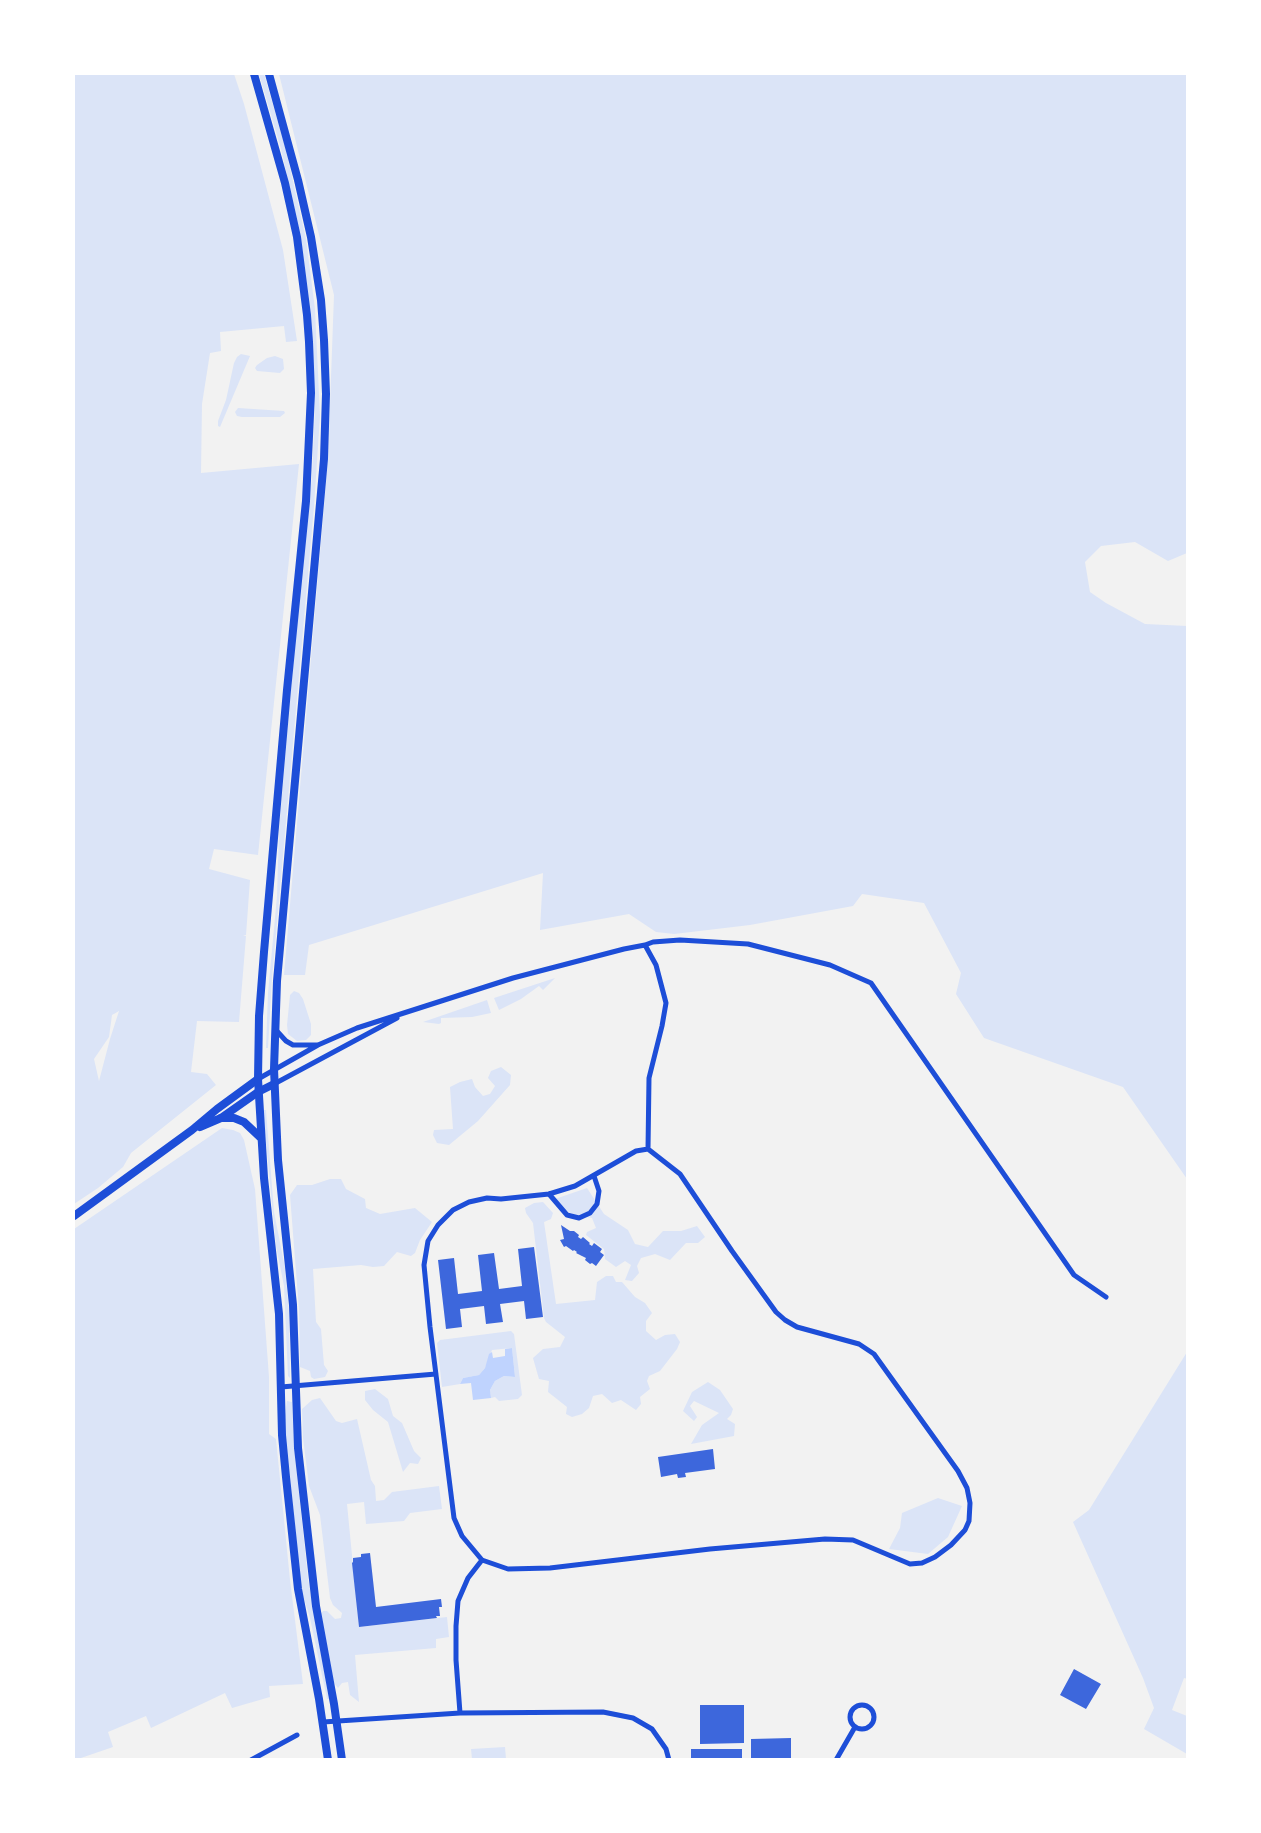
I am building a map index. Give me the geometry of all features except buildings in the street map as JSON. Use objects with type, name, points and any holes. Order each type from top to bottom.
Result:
[{"type":"main road","points":[[254,74],[285,183],[297,237],[307,315],[311,393],[306,501],[261,982],[258,1092],[278,1298],[285,1477],[298,1589],[328,1760]]},
{"type":"main road","points":[[269,74],[311,237],[321,300],[326,394],[324,459],[274,1028],[274,1084],[278,1160],[293,1298],[298,1448],[319,1627],[337,1720],[342,1760]]},
{"type":"main road","points":[[74,1216],[258,1079]]},
{"type":"main road","points":[[192,1130],[221,1118],[258,1092],[274,1084]]},
{"type":"main road","points":[[221,1118],[234,1118],[244,1122],[261,1138]]},
{"type":"street","points":[[258,1079],[318,1045],[380,1020],[513,978],[652,942],[680,939],[748,944],[830,965],[872,983],[1074,1275],[1107,1297]]},
{"type":"street","points":[[645,945],[656,965],[666,1003],[649,1078],[648,1149]]},
{"type":"street","points":[[274,1084],[403,1014]]},
{"type":"street","points":[[274,1028],[293,1045],[318,1045]]},
{"type":"street","points":[[648,1149],[680,1174],[769,1304],[785,1320],[801,1329],[859,1344],[874,1354],[958,1471],[967,1488],[970,1503],[969,1521],[965,1530],[951,1545],[935,1557],[922,1563],[910,1564],[853,1540],[825,1539],[550,1568],[508,1569],[482,1560],[462,1536],[454,1518],[430,1327],[424,1257],[428,1241],[438,1225],[453,1210],[469,1202],[487,1198],[501,1199],[549,1194],[575,1186],[594,1176],[636,1151],[648,1149]]},
{"type":"street","points":[[549,1194],[567,1215],[579,1218],[590,1213],[597,1204],[599,1191],[594,1176]]},
{"type":"street","points":[[281,1387],[436,1374]]},
{"type":"street","points":[[460,1713],[456,1660],[458,1601],[468,1578],[482,1560]]},
{"type":"street","points":[[862,1705],[869,1707],[874,1714],[872,1724],[864,1729],[855,1727],[850,1721],[850,1713],[862,1705]]},
{"type":"street","points":[[322,1722],[460,1713],[603,1712],[633,1718],[652,1729],[666,1749],[669,1760]]},
{"type":"street","points":[[836,1760],[855,1727]]},
{"type":"street","points":[[251,1760],[297,1735]]},
{"type":"street","points":[[266,1752],[270,1760]]},
{"type":"shaded area","points":[[74,74],[234,74],[283,250],[297,341],[286,342],[284,326],[220,332],[221,351],[210,353],[202,404],[201,473],[299,464],[258,855],[214,849],[209,869],[250,880],[246,935],[243,936],[246,936],[239,1022],[197,1021],[191,1072],[207,1074],[216,1085],[131,1153],[123,1167],[98,1188],[74,1204]],"holes":[[[119,1011],[99,1081],[94,1059],[109,1037],[112,1015]]]},
{"type":"shaded area","points":[[259,74],[264,74],[285,146],[306,239],[315,309],[320,416],[268,1048],[266,1048],[268,993],[277,896],[279,830],[299,596],[312,476],[315,406],[311,313],[300,232],[281,149]]},
{"type":"shaded area","points":[[279,74],[1187,74],[1187,553],[1168,561],[1135,542],[1101,546],[1085,562],[1090,592],[1106,603],[1145,624],[1187,626],[1187,1179],[1123,1087],[984,1038],[956,994],[961,973],[924,903],[862,894],[853,906],[750,925],[674,934],[656,932],[629,914],[540,930],[543,873],[309,945],[305,975],[284,975],[328,460],[334,295]]},
{"type":"shaded area","points":[[241,354],[250,356],[220,427],[218,421],[226,400],[234,363]]},
{"type":"shaded area","points":[[275,356],[283,359],[284,369],[280,373],[257,371],[255,368],[257,365]]},
{"type":"shaded area","points":[[238,408],[284,411],[285,413],[280,417],[242,417],[237,416],[235,412]]},
{"type":"shaded area","points":[[555,978],[543,990],[539,986],[521,999],[499,1010],[494,998]]},
{"type":"shaded area","points":[[294,991],[299,993],[303,999],[311,1024],[311,1035],[306,1040],[297,1041],[288,1034],[290,995]]},
{"type":"shaded area","points":[[487,1000],[491,1013],[472,1017],[441,1018],[439,1024],[423,1022]]},
{"type":"shaded area","points":[[501,1067],[511,1075],[510,1085],[478,1121],[449,1145],[437,1143],[433,1135],[434,1130],[453,1129],[450,1087],[472,1079],[475,1087],[483,1096],[490,1094],[495,1086],[488,1078],[491,1071]]},
{"type":"shaded area","points":[[263,1110],[266,1110],[274,1212],[285,1268],[289,1313],[290,1378],[288,1376],[284,1286],[276,1246]]},
{"type":"shaded area","points":[[222,1128],[240,1133],[244,1140],[255,1189],[269,1377],[269,1434],[276,1439],[303,1684],[269,1686],[270,1697],[232,1708],[225,1693],[151,1728],[146,1716],[108,1732],[113,1747],[74,1759],[74,1229]]},
{"type":"shaded area","points":[[330,1179],[341,1179],[346,1189],[365,1199],[366,1208],[380,1214],[415,1208],[432,1222],[420,1240],[415,1253],[411,1256],[397,1252],[384,1266],[361,1265],[313,1269],[316,1322],[321,1329],[324,1365],[328,1371],[325,1377],[314,1379],[310,1371],[300,1367],[299,1310],[290,1195],[297,1185],[312,1185]]},
{"type":"shaded area","points":[[587,1188],[604,1214],[628,1230],[635,1244],[648,1247],[663,1231],[681,1231],[697,1226],[705,1237],[698,1243],[686,1243],[670,1260],[655,1254],[641,1258],[637,1266],[639,1273],[632,1281],[625,1280],[631,1265],[625,1261],[616,1267],[605,1259],[604,1249],[586,1235],[587,1232],[596,1228],[592,1218],[575,1215],[565,1210],[555,1199]]},
{"type":"shaded area","points":[[543,1202],[553,1213],[551,1219],[544,1222],[556,1304],[595,1300],[597,1282],[606,1276],[613,1276],[616,1282],[622,1282],[635,1297],[645,1303],[652,1313],[646,1321],[646,1331],[656,1340],[665,1335],[675,1334],[680,1342],[660,1371],[649,1376],[647,1381],[650,1389],[640,1397],[641,1404],[636,1410],[621,1400],[612,1403],[602,1394],[593,1396],[589,1408],[582,1414],[572,1417],[566,1414],[567,1407],[548,1392],[549,1381],[539,1379],[533,1358],[543,1349],[560,1347],[565,1337],[544,1318],[533,1223],[525,1208],[534,1203]]},
{"type":"shaded area","points":[[511,1331],[514,1334],[522,1395],[518,1399],[499,1401],[495,1397],[491,1398],[490,1390],[495,1381],[504,1376],[515,1377],[512,1348],[492,1350],[485,1368],[479,1375],[463,1378],[460,1384],[442,1387],[437,1343],[440,1340]]},
{"type":"shaded area","points":[[1187,1352],[1188,1679],[1184,1678],[1172,1710],[1187,1716],[1187,1754],[1144,1729],[1154,1708],[1143,1678],[1073,1522],[1089,1510]]},
{"type":"shaded area","points":[[708,1382],[720,1390],[733,1409],[727,1419],[735,1424],[734,1436],[691,1444],[702,1425],[719,1413],[694,1401],[690,1406],[697,1417],[694,1421],[683,1411],[692,1392]]},
{"type":"shaded area","points":[[375,1389],[388,1399],[393,1416],[402,1423],[414,1451],[421,1458],[418,1464],[410,1463],[403,1472],[388,1422],[365,1400],[365,1391]]},
{"type":"shaded area","points":[[320,1398],[336,1421],[342,1423],[357,1419],[371,1480],[375,1486],[376,1501],[384,1500],[392,1492],[439,1486],[442,1509],[410,1513],[404,1521],[366,1524],[364,1502],[347,1504],[359,1627],[447,1617],[449,1637],[436,1639],[436,1648],[355,1655],[359,1702],[350,1695],[348,1682],[342,1683],[338,1688],[334,1683],[321,1614],[327,1611],[335,1619],[341,1618],[342,1613],[333,1605],[330,1598],[320,1515],[309,1486],[303,1438],[302,1409],[312,1400]]},
{"type":"shaded area","points":[[287,1401],[292,1402],[294,1447],[308,1579],[329,1699],[327,1699],[310,1618],[301,1589],[286,1434]]},
{"type":"shaded area","points":[[938,1498],[962,1506],[948,1537],[928,1554],[889,1549],[900,1528],[902,1513]]},
{"type":"shaded area","points":[[505,1747],[506,1759],[472,1759],[471,1749]]},
{"type":"water","points":[[512,1348],[515,1377],[504,1376],[495,1381],[490,1390],[491,1398],[473,1400],[471,1383],[460,1384],[463,1378],[479,1375],[492,1352],[493,1358],[505,1356],[505,1349]]}]
